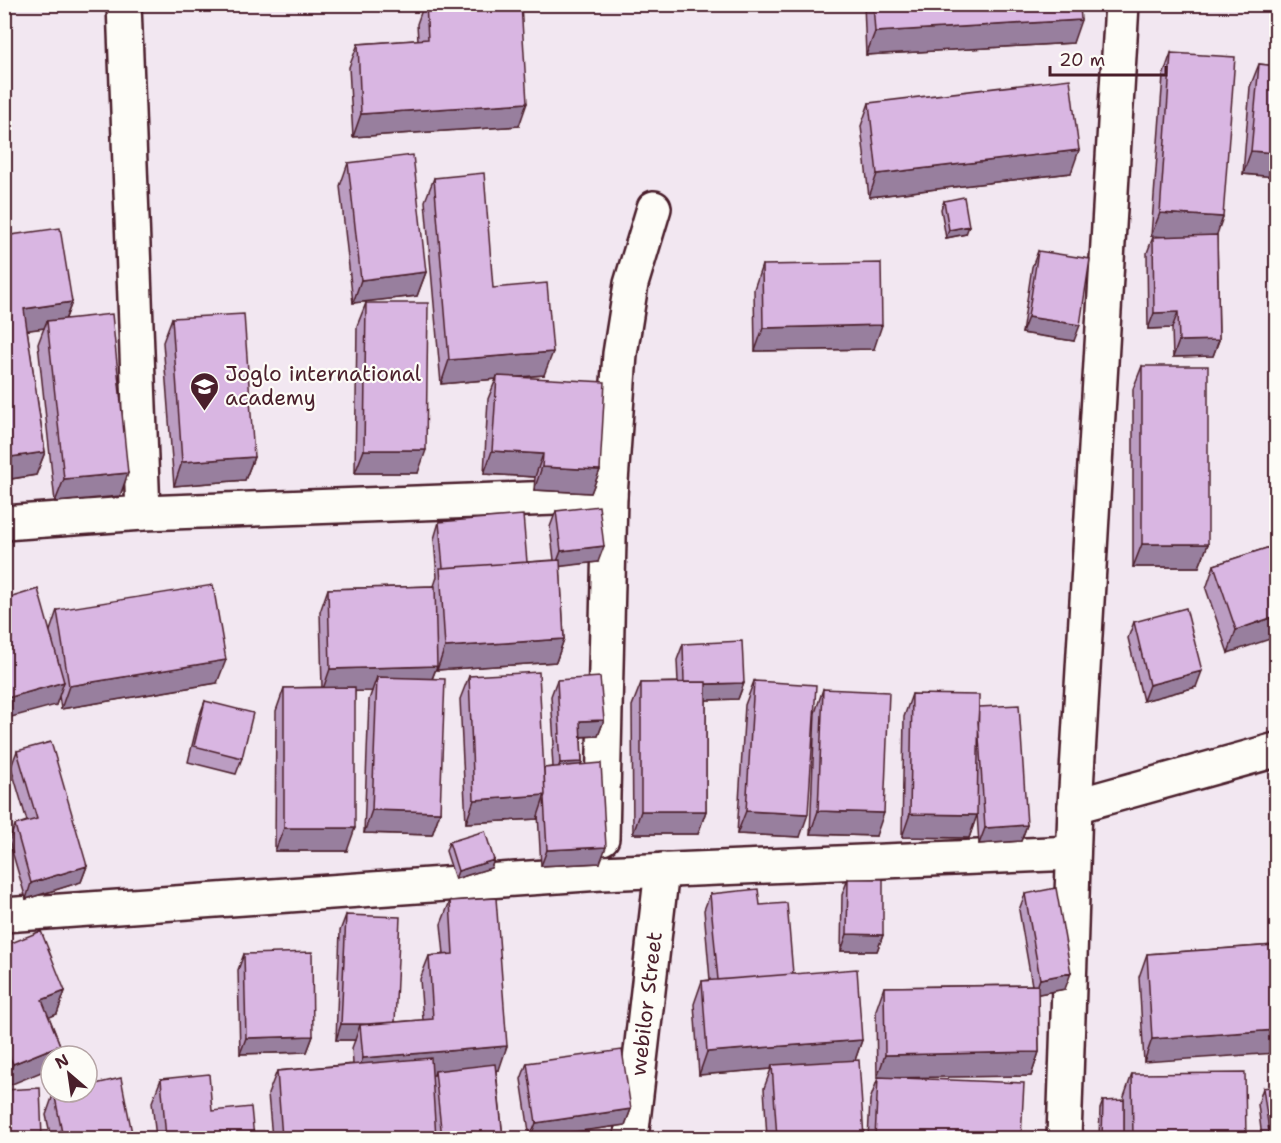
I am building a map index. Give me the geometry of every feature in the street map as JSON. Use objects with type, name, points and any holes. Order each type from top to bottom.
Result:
[{"type":"street","points":[[124,4],[142,513]]},
{"type":"street","points":[[1064,1138],[1075,806],[1122,4]]},
{"type":"street","points":[[601,873],[610,496],[620,354],[631,284],[654,208]]},
{"type":"street","points":[[4,523],[142,513],[610,496]]},
{"type":"street","points":[[1075,806],[1276,750]]},
{"type":"street","points":[[4,915],[601,873],[1073,853]]},
{"type":"street","name":"webilor Street","points":[[631,1138],[662,870]]},
{"type":"building","points":[[426,4],[521,4],[527,103],[361,114],[358,44],[428,39]]},
{"type":"building","points":[[873,4],[1080,4],[1081,20],[875,32]]},
{"type":"building","points":[[1171,53],[1235,57],[1223,217],[1160,213]]},
{"type":"building","points":[[1259,64],[1276,66],[1276,153],[1251,151]]},
{"type":"building","points":[[1070,79],[1079,150],[877,174],[869,103]]},
{"type":"building","points":[[413,155],[426,272],[361,280],[348,163]]},
{"type":"building","points":[[484,173],[493,288],[547,283],[553,352],[449,360],[434,178]]},
{"type":"building","points":[[964,197],[969,226],[949,230],[944,201]]},
{"type":"building","points":[[60,228],[72,302],[24,309],[45,452],[4,458],[4,236]]},
{"type":"building","points":[[1217,235],[1219,340],[1179,341],[1178,312],[1154,313],[1153,237]]},
{"type":"building","points":[[1038,251],[1090,259],[1080,325],[1028,317]]},
{"type":"building","points":[[881,263],[882,325],[763,328],[762,265]]},
{"type":"building","points":[[366,303],[428,303],[426,450],[364,450]]},
{"type":"building","points":[[112,314],[128,473],[64,479],[47,321]]},
{"type":"building","name":"Joglo international academy","points":[[244,314],[254,457],[182,462],[172,318]]},
{"type":"building","points":[[1142,366],[1208,366],[1208,544],[1142,544]]},
{"type":"building","points":[[497,376],[605,382],[600,470],[542,467],[543,454],[492,451]]},
{"type":"building","points":[[599,506],[604,546],[561,551],[556,511]]},
{"type":"building","points":[[523,515],[527,562],[443,568],[439,522]]},
{"type":"building","points":[[1276,545],[1276,616],[1236,630],[1214,565]]},
{"type":"building","points":[[560,560],[564,639],[445,647],[440,568]]},
{"type":"building","points":[[4,581],[9,598],[38,589],[64,682],[4,699]]},
{"type":"building","points":[[213,585],[226,660],[69,686],[57,610]]},
{"type":"building","points":[[435,586],[437,666],[330,669],[328,589]]},
{"type":"building","points":[[1186,608],[1202,671],[1149,685],[1134,622]]},
{"type":"building","points":[[742,641],[744,683],[684,682],[683,644]]},
{"type":"building","points":[[539,672],[545,795],[474,800],[469,676]]},
{"type":"building","points":[[377,677],[445,679],[440,812],[372,810]]},
{"type":"building","points":[[600,677],[604,720],[580,721],[582,762],[560,763],[557,680]]},
{"type":"building","points":[[754,681],[816,685],[808,814],[746,811]]},
{"type":"building","points":[[706,682],[706,811],[641,811],[641,683]]},
{"type":"building","points":[[355,687],[355,828],[284,828],[284,688]]},
{"type":"building","points":[[823,689],[889,692],[884,813],[818,811]]},
{"type":"building","points":[[912,694],[979,695],[977,815],[910,814]]},
{"type":"building","points":[[205,701],[253,713],[242,758],[194,746]]},
{"type":"building","points":[[1019,705],[1027,825],[985,828],[979,707]]},
{"type":"building","points":[[51,742],[87,866],[31,883],[15,825],[37,819],[17,751]]},
{"type":"building","points":[[601,763],[606,847],[547,850],[544,768]]},
{"type":"building","points":[[485,831],[494,860],[458,871],[449,842]]},
{"type":"building","points":[[848,879],[883,879],[883,935],[847,934]]},
{"type":"building","points":[[1056,888],[1071,973],[1040,979],[1025,894]]},
{"type":"building","points":[[758,889],[760,905],[787,903],[793,974],[718,980],[710,894]]},
{"type":"building","points":[[496,898],[507,1046],[363,1058],[360,1025],[433,1019],[429,956],[453,954],[450,901]]},
{"type":"building","points":[[346,915],[400,917],[395,1022],[341,1024]]},
{"type":"building","points":[[41,931],[65,991],[42,1000],[60,1044],[39,1044],[39,1053],[13,1064],[4,1044],[4,946]]},
{"type":"building","points":[[1276,945],[1276,1030],[1152,1039],[1147,954]]},
{"type":"building","points":[[312,952],[313,1036],[246,1038],[244,954]]},
{"type":"building","points":[[857,969],[862,1040],[707,1052],[702,981]]},
{"type":"building","points":[[1038,985],[1039,1052],[885,1055],[884,987]]},
{"type":"building","points":[[622,1050],[631,1109],[536,1123],[527,1063]]},
{"type":"building","points":[[431,1058],[436,1138],[282,1138],[277,1071]]},
{"type":"building","points":[[859,1060],[864,1138],[777,1138],[772,1065]]},
{"type":"building","points":[[495,1064],[503,1138],[442,1138],[435,1071]]},
{"type":"building","points":[[1245,1073],[1246,1138],[1133,1138],[1132,1074]]},
{"type":"building","points":[[209,1074],[212,1111],[251,1107],[254,1138],[166,1138],[161,1079]]},
{"type":"building","points":[[878,1077],[1024,1083],[1021,1138],[875,1138]]},
{"type":"building","points":[[121,1078],[133,1138],[63,1138],[56,1104],[99,1104],[99,1083]]},
{"type":"building","points":[[1276,1086],[1276,1138],[1270,1138],[1263,1088]]},
{"type":"building","points":[[39,1088],[42,1138],[4,1138],[4,1090]]},
{"type":"building","points":[[1124,1100],[1124,1138],[1102,1138],[1103,1101]]},
{"type":"place","name":"Joglo international academy","points":[[204,412]]}]
